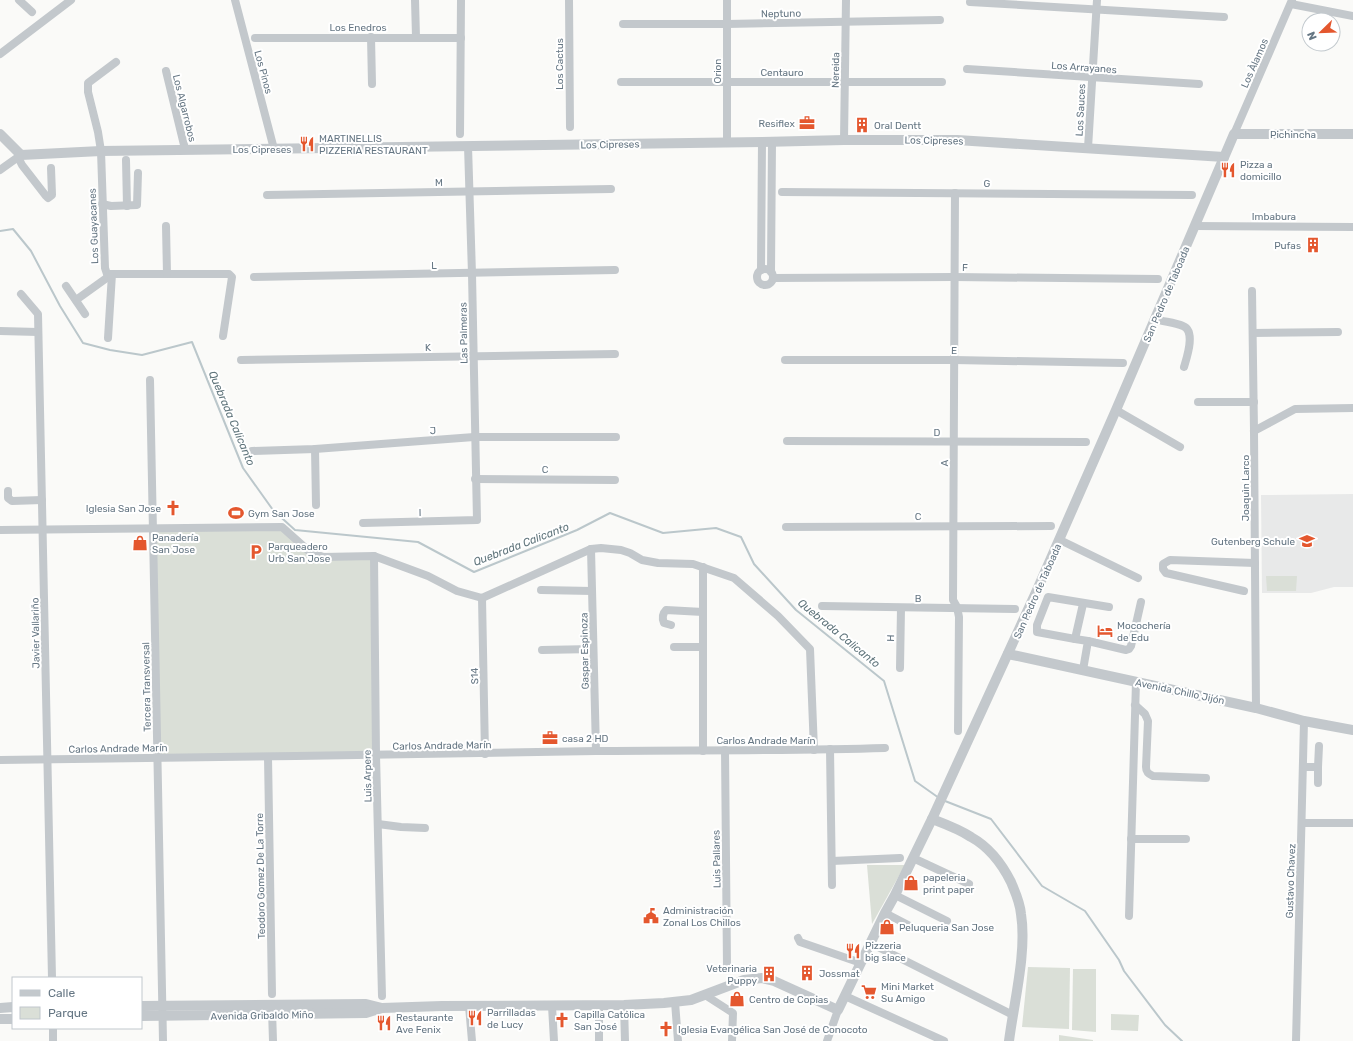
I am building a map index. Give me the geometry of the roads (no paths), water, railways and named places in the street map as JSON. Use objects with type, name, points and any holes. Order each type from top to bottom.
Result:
[{"type":"street","points":[[19,0],[32,12]]},
{"type":"street","points":[[0,54],[71,0]]},
{"type":"street","name":"Los Pinos","points":[[235,0],[274,149]]},
{"type":"street","points":[[415,0],[416,37]]},
{"type":"street","points":[[460,134],[461,0]]},
{"type":"street","name":"Los Cactus","points":[[569,0],[570,127]]},
{"type":"street","name":"Orion","points":[[727,0],[727,143]]},
{"type":"street","name":"Nereida","points":[[844,140],[846,0]]},
{"type":"street","name":"Los Sauces","points":[[1088,148],[1097,0]]},
{"type":"street","points":[[970,2],[1224,17]]},
{"type":"street","points":[[1291,2],[1353,16]]},
{"type":"street","name":"Los Àlamos","points":[[1234,134],[1291,2]]},
{"type":"street","name":"Neptuno","points":[[623,24],[728,24],[940,20]]},
{"type":"street","points":[[372,37],[372,84]]},
{"type":"street","name":"Los Enedros","points":[[255,38],[461,38]]},
{"type":"street","name":"Los Guayacanes","points":[[108,338],[110,276],[105,268],[101,151],[88,92],[88,83],[116,62]]},
{"type":"street","name":"Los Arrayanes","points":[[967,69],[1199,84]]},
{"type":"street","name":"Los Algarrobos","points":[[166,71],[185,149]]},
{"type":"street","name":"Centauro","points":[[621,82],[942,82]]},
{"type":"street","points":[[0,134],[20,156],[36,184],[48,198],[52,195],[51,168]]},
{"type":"street","name":"Pichincha","points":[[1234,134],[1353,134]]},
{"type":"street","name":"San Pedro de Taboada","points":[[827,1041],[838,1010],[884,913],[895,895],[932,819],[1060,540],[1234,134]]},
{"type":"street","name":"Los Cipreses","points":[[20,156],[101,151],[185,149],[727,143],[844,140],[957,140],[1224,157]]},
{"type":"street","points":[[767,142],[772,275],[768,284],[760,283],[757,276],[761,270],[767,142]]},
{"type":"street","name":"Las Palmeras","points":[[468,146],[471,192],[474,437],[477,520]]},
{"type":"street","points":[[0,170],[20,156]]},
{"type":"street","points":[[126,160],[127,206]]},
{"type":"street","points":[[102,204],[111,206],[138,204],[138,173]]},
{"type":"street","name":"M","points":[[267,195],[611,189]]},
{"type":"street","name":"G","points":[[782,192],[1192,195]]},
{"type":"street","name":"A","points":[[955,193],[955,442],[953,600],[957,607],[959,617],[958,731]]},
{"type":"street","points":[[166,226],[167,274]]},
{"type":"street","name":"Imbabura","points":[[1195,226],[1353,226]]},
{"type":"street","points":[[761,270],[766,269],[772,275]]},
{"type":"street","name":"L","points":[[254,277],[472,274],[615,270]]},
{"type":"street","points":[[76,300],[110,276],[230,274],[232,278],[223,336]]},
{"type":"street","name":"F","points":[[772,275],[1158,279]]},
{"type":"street","points":[[66,286],[85,314]]},
{"type":"street","name":"Joaquìn Larco","points":[[1252,291],[1256,708]]},
{"type":"street","name":"Javier Vallariño","points":[[21,294],[37,312],[38,332],[52,977]]},
{"type":"street","points":[[1155,319],[1184,326],[1188,330],[1190,339],[1184,367]]},
{"type":"street","points":[[0,331],[38,332]]},
{"type":"street","points":[[1253,333],[1338,332]]},
{"type":"street","name":"K","points":[[241,360],[615,354]]},
{"type":"street","name":"E","points":[[786,360],[954,360],[1123,363]]},
{"type":"street","name":"Tercera Transversal","points":[[150,380],[163,1041]]},
{"type":"street","points":[[1198,402],[1254,402]]},
{"type":"street","points":[[1254,431],[1295,409],[1353,408]]},
{"type":"street","points":[[1116,410],[1180,447]]},
{"type":"street","name":"J","points":[[252,451],[315,449],[474,437],[616,437]]},
{"type":"street","name":"D","points":[[787,441],[1086,442]]},
{"type":"street","points":[[315,449],[316,505]]},
{"type":"street","name":"C","points":[[475,479],[615,480]]},
{"type":"street","points":[[8,492],[8,498],[12,501],[42,500]]},
{"type":"street","name":"I","points":[[363,523],[477,520]]},
{"type":"street","name":"C","points":[[786,527],[1051,526]]},
{"type":"street","points":[[0,530],[282,527],[310,552],[323,557],[374,556],[428,576],[457,591],[482,598],[592,549],[601,548],[621,550],[642,560],[693,564],[734,578],[778,616],[810,649],[814,750]]},
{"type":"street","points":[[1060,540],[1138,578]]},
{"type":"street","name":"Gaspar Espinoza","points":[[592,549],[596,752]]},
{"type":"street","name":"Luis Arpere","points":[[374,556],[376,755],[382,996]]},
{"type":"street","points":[[1244,591],[1166,573],[1163,564],[1170,560],[1255,563]]},
{"type":"street","points":[[703,567],[703,647],[699,684],[703,751]]},
{"type":"street","points":[[541,590],[592,590]]},
{"type":"street","points":[[1109,607],[1083,604],[1048,597],[1037,625],[1037,632],[1088,641],[1126,650],[1131,646],[1141,602]]},
{"type":"street","name":"S14","points":[[482,598],[485,754]]},
{"type":"street","points":[[1075,639],[1083,604]]},
{"type":"street","name":"B","points":[[822,606],[1015,609]]},
{"type":"street","name":"H","points":[[900,608],[900,668]]},
{"type":"street","points":[[671,625],[664,623],[663,619],[666,610],[703,612]]},
{"type":"street","points":[[1083,670],[1088,641]]},
{"type":"street","points":[[674,647],[703,647]]},
{"type":"street","points":[[542,650],[593,649]]},
{"type":"street","name":"Avenida Chillo Jijón","points":[[1008,654],[1256,708],[1304,721],[1353,730]]},
{"type":"street","points":[[1129,916],[1136,682]]},
{"type":"street","points":[[1135,705],[1145,714],[1148,721],[1146,771],[1153,776],[1206,778]]},
{"type":"street","name":"Gustavo Chavez","points":[[1296,1041],[1304,721]]},
{"type":"street","points":[[1318,783],[1319,746]]},
{"type":"street","name":"Carlos Andrade Marín","points":[[0,760],[725,750],[830,750],[885,748]]},
{"type":"street","name":"Luis Pallares","points":[[725,750],[727,967]]},
{"type":"street","points":[[830,750],[832,885]]},
{"type":"street","name":"Teodoro Gomez De La Torre","points":[[268,757],[272,994]]},
{"type":"street","points":[[1303,767],[1318,767]]},
{"type":"street","points":[[932,819],[958,830],[983,845],[995,857],[1005,871],[1018,898],[1021,914],[1022,936],[1021,966],[1009,1041]]},
{"type":"street","points":[[1302,823],[1353,823]]},
{"type":"street","points":[[378,824],[425,828]]},
{"type":"street","points":[[1131,838],[1186,839]]},
{"type":"street","points":[[832,862],[900,858]]},
{"type":"street","points":[[913,858],[968,884]]},
{"type":"street","points":[[895,895],[947,921]]},
{"type":"street","points":[[884,913],[910,926]]},
{"type":"street","points":[[798,938],[800,942],[861,963]]},
{"type":"street","points":[[870,943],[1013,1015]]},
{"type":"street","name":"Avenida Gribaldo Miño","points":[[142,1016],[162,1011],[272,1010],[366,1004],[382,1008],[469,1006],[624,1006],[691,1000],[744,980],[762,978],[774,980],[838,1010]]},
{"type":"street","points":[[704,995],[733,1014],[732,1041]]},
{"type":"street","points":[[845,996],[944,1041]]},
{"type":"street","points":[[675,1002],[678,1041]]},
{"type":"street","name":"Avenida Gribaldo Miño","points":[[142,1006],[162,1011]]},
{"type":"street","points":[[469,1006],[472,1041]]},
{"type":"street","points":[[552,1006],[554,1041]]},
{"type":"street","points":[[599,1006],[599,1041]]},
{"type":"street","points":[[624,1006],[624,1041]]},
{"type":"street","points":[[0,1008],[12,1007]]},
{"type":"street","points":[[272,1010],[273,1041]]},
{"type":"street","points":[[0,1019],[12,1018]]},
{"type":"street","points":[[53,1029],[53,1041]]},
{"type":"waterway","name":"Quebrada Calicanto","points":[[0,231],[13,229],[31,251],[60,306],[83,343],[110,350],[142,355],[192,342],[243,468],[273,510],[295,530],[418,542],[474,572],[577,530],[610,513],[663,533],[716,528],[741,537],[754,564],[796,610],[884,681],[915,781],[939,798]]},
{"type":"waterway","points":[[945,801],[991,819],[1042,886],[1085,911],[1119,960],[1124,971],[1165,1025],[1182,1041]]},
{"type":"place","name":"Resiflex","points":[[807,123]]},
{"type":"place","name":"Oral Dentt","points":[[862,125]]},
{"type":"place","name":"MARTINELLIS PIZZERIA RESTAURANT","points":[[307,144]]},
{"type":"place","name":"Pizza a domicillo","points":[[1228,170]]},
{"type":"place","name":"Pufas","points":[[1313,245]]},
{"type":"place","name":"Iglesia San Jose","points":[[173,508]]},
{"type":"place","name":"Gym San Jose","points":[[236,513]]},
{"type":"place","name":"Gutenberg Schule","points":[[1307,541]]},
{"type":"place","name":"Panadería San Jose","points":[[140,543]]},
{"type":"place","name":"Parqueadero Urb San Jose","points":[[256,552]]},
{"type":"place","name":"Mocochería de Edu","points":[[1105,631]]},
{"type":"place","name":"casa 2 HD","points":[[550,738]]},
{"type":"place","name":"papeleria print paper","points":[[911,883]]},
{"type":"place","name":"Administración Zonal Los Chillos","points":[[651,916]]},
{"type":"place","name":"Peluqueria San Jose","points":[[887,927]]},
{"type":"place","name":"Pizzeria big slace","points":[[853,951]]},
{"type":"place","name":"Jossmat","points":[[807,973]]},
{"type":"place","name":"Veterinaria Puppy","points":[[769,974]]},
{"type":"place","name":"Mini Market Su Amigo","points":[[869,992]]},
{"type":"place","name":"Centro de Copias","points":[[737,999]]},
{"type":"place","name":"Parrilladas de Lucy","points":[[475,1018]]},
{"type":"place","name":"Capilla Católica San José","points":[[562,1020]]},
{"type":"place","name":"Restaurante Ave Fenix","points":[[384,1023]]},
{"type":"place","name":"Iglesia Evangélica San José de Conocoto","points":[[666,1029]]}]
